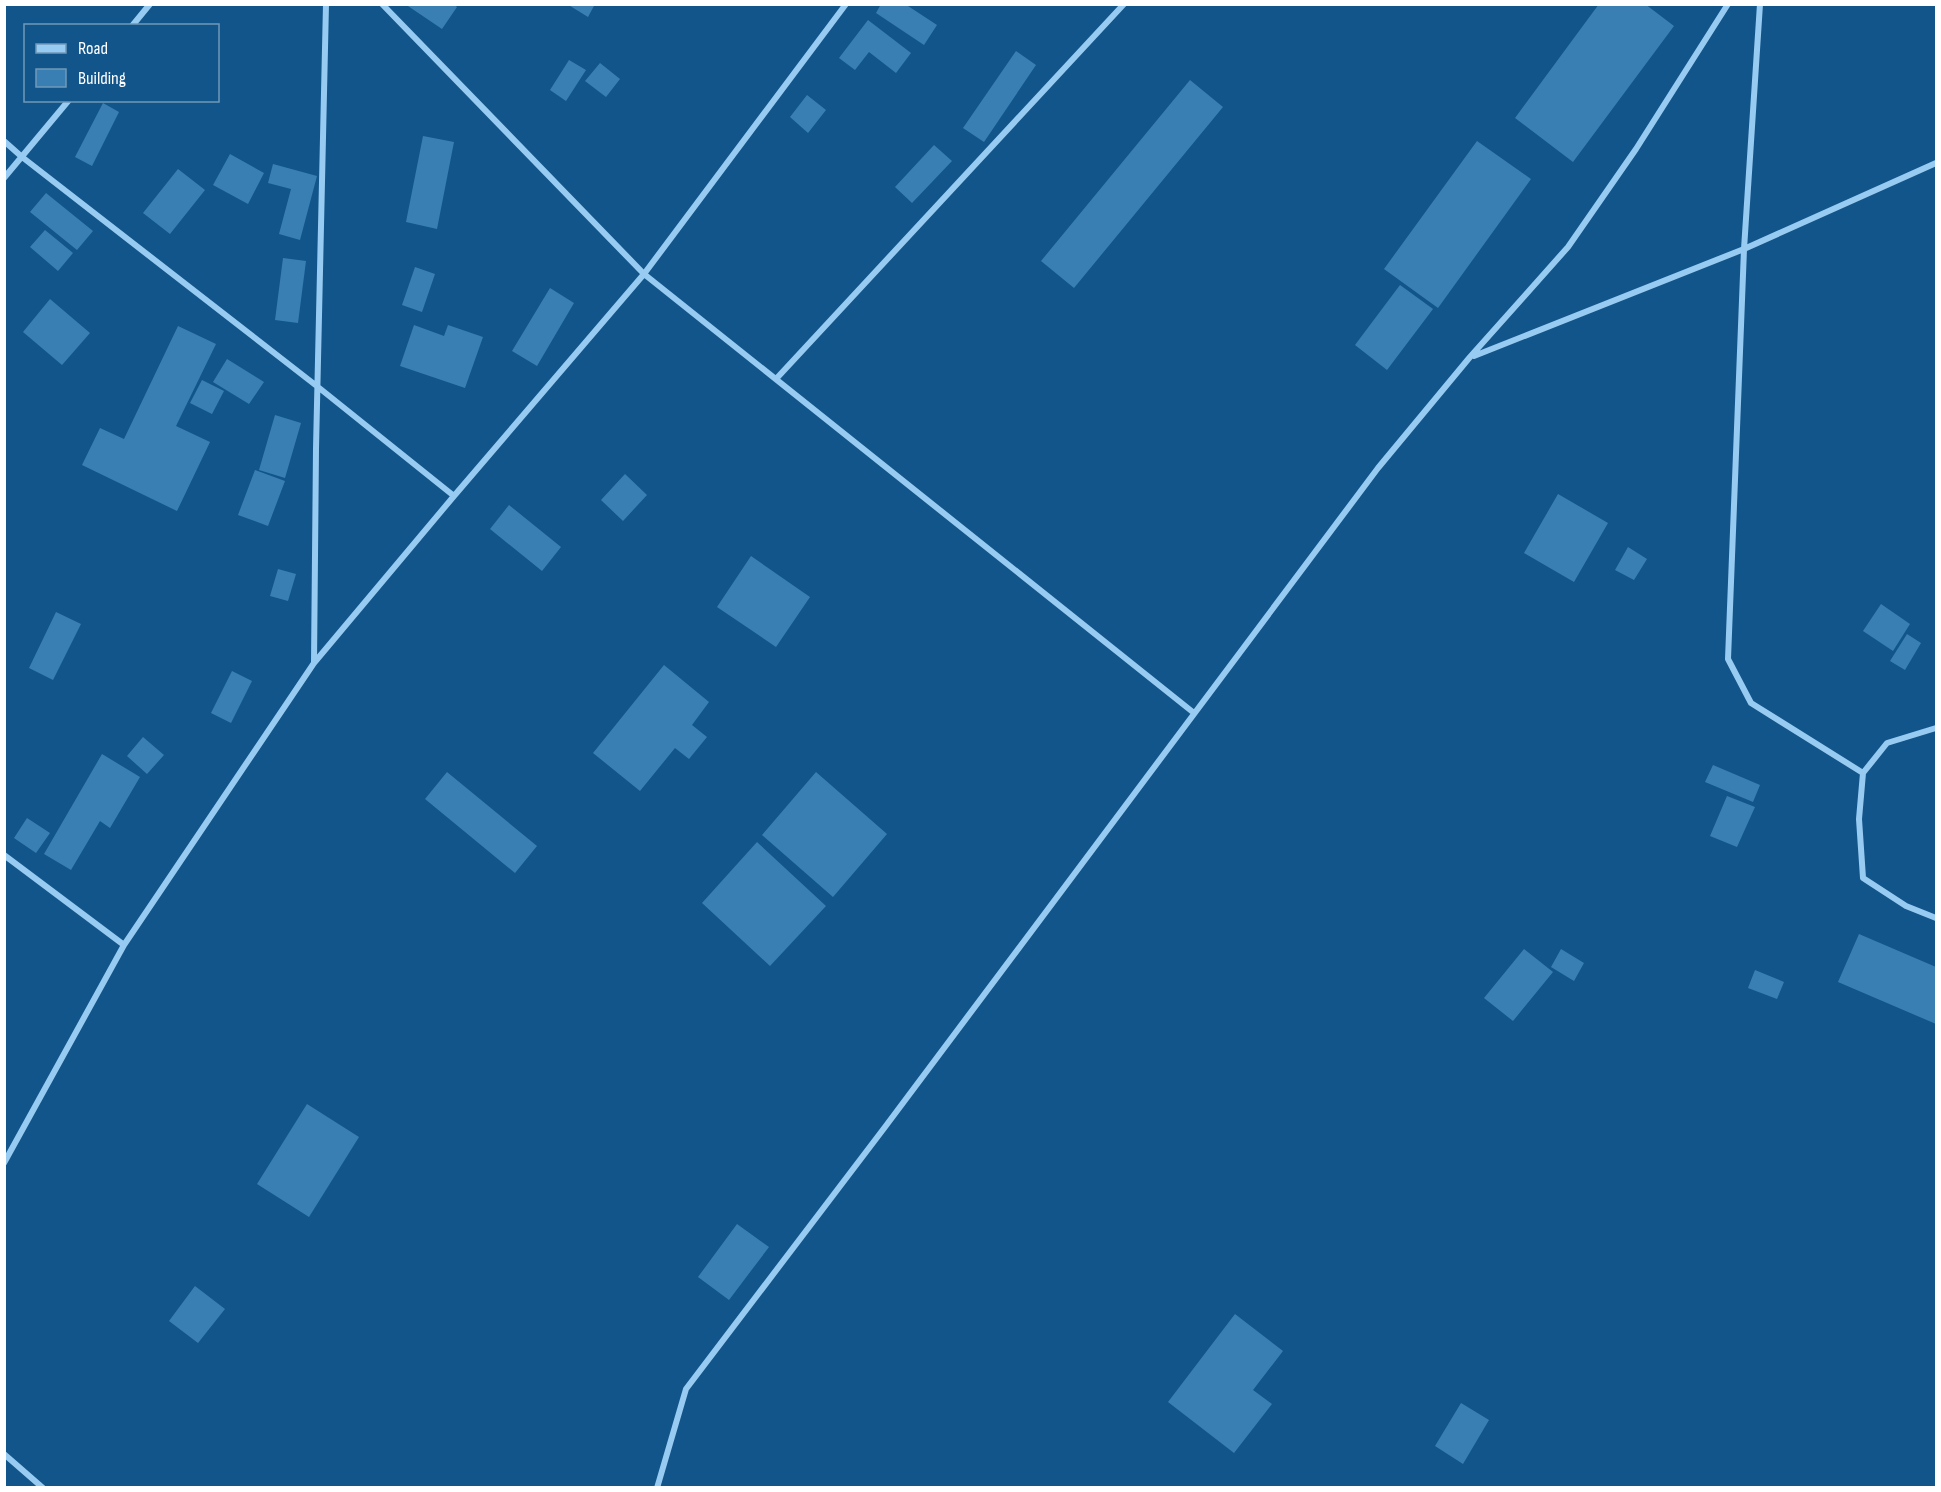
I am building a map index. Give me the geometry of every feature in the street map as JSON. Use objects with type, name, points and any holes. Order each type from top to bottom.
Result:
[{"type":"street","points":[[134,24],[150,4]]},
{"type":"street","points":[[314,663],[326,4]]},
{"type":"street","points":[[382,4],[644,274],[1194,713]]},
{"type":"street","points":[[4,1163],[124,945],[314,663],[644,274],[846,4]]},
{"type":"street","points":[[776,379],[1124,4]]},
{"type":"street","points":[[657,1488],[686,1389],[885,1127],[1377,468],[1470,357],[1568,247],[1636,149],[1728,4]]},
{"type":"street","points":[[1760,4],[1744,249],[1728,659],[1751,703],[1863,773]]},
{"type":"street","points":[[4,178],[67,102]]},
{"type":"street","points":[[4,141],[454,496]]},
{"type":"street","points":[[1470,357],[1744,249],[1936,162]]},
{"type":"street","points":[[1936,728],[1887,742],[1863,773],[1859,819],[1863,878],[1906,906],[1936,918]]},
{"type":"street","points":[[4,855],[124,945]]},
{"type":"street","points":[[4,1454],[43,1488]]},
{"type":"building","points":[[405,4],[454,4],[457,7],[442,29]]},
{"type":"building","points":[[567,4],[595,4],[588,17]]},
{"type":"building","points":[[881,4],[909,4],[908,6],[937,25],[924,45],[876,13]]},
{"type":"building","points":[[1599,4],[1645,4],[1674,26],[1573,162],[1515,118]]},
{"type":"building","points":[[868,20],[911,53],[896,73],[869,52],[855,70],[839,58]]},
{"type":"building","points":[[1016,51],[1036,65],[984,142],[963,128]]},
{"type":"building","points":[[569,60],[586,70],[566,101],[550,90]]},
{"type":"building","points":[[600,63],[620,79],[606,97],[585,81]]},
{"type":"building","points":[[1190,80],[1223,107],[1074,288],[1041,261]]},
{"type":"building","points":[[807,95],[826,110],[808,133],[790,117]]},
{"type":"building","points":[[103,103],[119,112],[92,166],[75,157]]},
{"type":"building","points":[[423,136],[454,142],[437,229],[406,222]]},
{"type":"building","points":[[1477,141],[1531,179],[1438,308],[1384,269]]},
{"type":"building","points":[[934,145],[952,161],[912,203],[895,187]]},
{"type":"building","points":[[230,154],[264,173],[248,204],[213,185]]},
{"type":"building","points":[[273,164],[317,176],[300,240],[279,234],[291,189],[268,183]]},
{"type":"building","points":[[178,169],[205,190],[170,234],[143,213]]},
{"type":"building","points":[[46,193],[93,231],[77,250],[30,212]]},
{"type":"building","points":[[45,230],[73,253],[58,271],[30,247]]},
{"type":"building","points":[[283,258],[306,261],[298,323],[275,320]]},
{"type":"building","points":[[415,267],[435,274],[422,312],[402,305]]},
{"type":"building","points":[[1400,285],[1433,309],[1387,370],[1355,345]]},
{"type":"building","points":[[550,288],[574,303],[537,366],[512,351]]},
{"type":"building","points":[[50,299],[90,333],[62,365],[23,332]]},
{"type":"building","points":[[414,325],[444,336],[448,325],[483,337],[465,388],[400,366]]},
{"type":"building","points":[[178,326],[216,344],[176,426],[210,442],[177,511],[82,465],[100,428],[124,439]]},
{"type":"building","points":[[227,359],[264,382],[249,404],[213,382]]},
{"type":"building","points":[[202,380],[224,391],[212,414],[190,403]]},
{"type":"building","points":[[275,415],[301,423],[285,478],[259,470]]},
{"type":"building","points":[[255,470],[285,481],[268,526],[238,515]]},
{"type":"building","points":[[625,474],[647,495],[623,521],[601,500]]},
{"type":"building","points":[[1558,494],[1608,523],[1574,582],[1524,553]]},
{"type":"building","points":[[509,505],[561,547],[542,571],[490,529]]},
{"type":"building","points":[[1628,547],[1647,559],[1634,580],[1615,570]]},
{"type":"building","points":[[751,556],[810,597],[776,647],[717,607]]},
{"type":"building","points":[[278,569],[296,574],[288,601],[270,596]]},
{"type":"building","points":[[1881,604],[1910,624],[1893,651],[1863,631]]},
{"type":"building","points":[[56,612],[81,624],[53,680],[29,668]]},
{"type":"building","points":[[1907,634],[1921,643],[1905,670],[1890,661]]},
{"type":"building","points":[[664,665],[709,702],[692,725],[707,737],[689,759],[675,748],[640,791],[593,753]]},
{"type":"building","points":[[232,671],[252,681],[231,723],[211,713]]},
{"type":"building","points":[[143,737],[164,755],[147,774],[127,756]]},
{"type":"building","points":[[102,754],[140,777],[110,828],[100,821],[71,870],[44,854]]},
{"type":"building","points":[[1713,765],[1760,785],[1753,802],[1705,782]]},
{"type":"building","points":[[447,772],[537,846],[515,873],[425,799]]},
{"type":"building","points":[[816,772],[887,834],[833,897],[762,835]]},
{"type":"building","points":[[1727,796],[1755,807],[1737,847],[1710,836]]},
{"type":"building","points":[[27,818],[50,833],[36,853],[14,838]]},
{"type":"building","points":[[757,842],[826,906],[770,966],[702,903]]},
{"type":"building","points":[[1859,934],[1936,967],[1936,1024],[1838,982]]},
{"type":"building","points":[[1524,949],[1553,972],[1513,1021],[1484,998]]},
{"type":"building","points":[[1561,949],[1584,963],[1574,981],[1551,967]]},
{"type":"building","points":[[1755,970],[1784,982],[1777,999],[1748,988]]},
{"type":"building","points":[[307,1104],[359,1137],[309,1217],[257,1184]]},
{"type":"building","points":[[737,1224],[769,1247],[729,1300],[698,1277]]},
{"type":"building","points":[[195,1286],[225,1309],[198,1343],[169,1321]]},
{"type":"building","points":[[1235,1314],[1283,1351],[1253,1390],[1272,1404],[1234,1453],[1168,1402]]},
{"type":"building","points":[[1461,1403],[1489,1420],[1463,1464],[1435,1446]]}]
